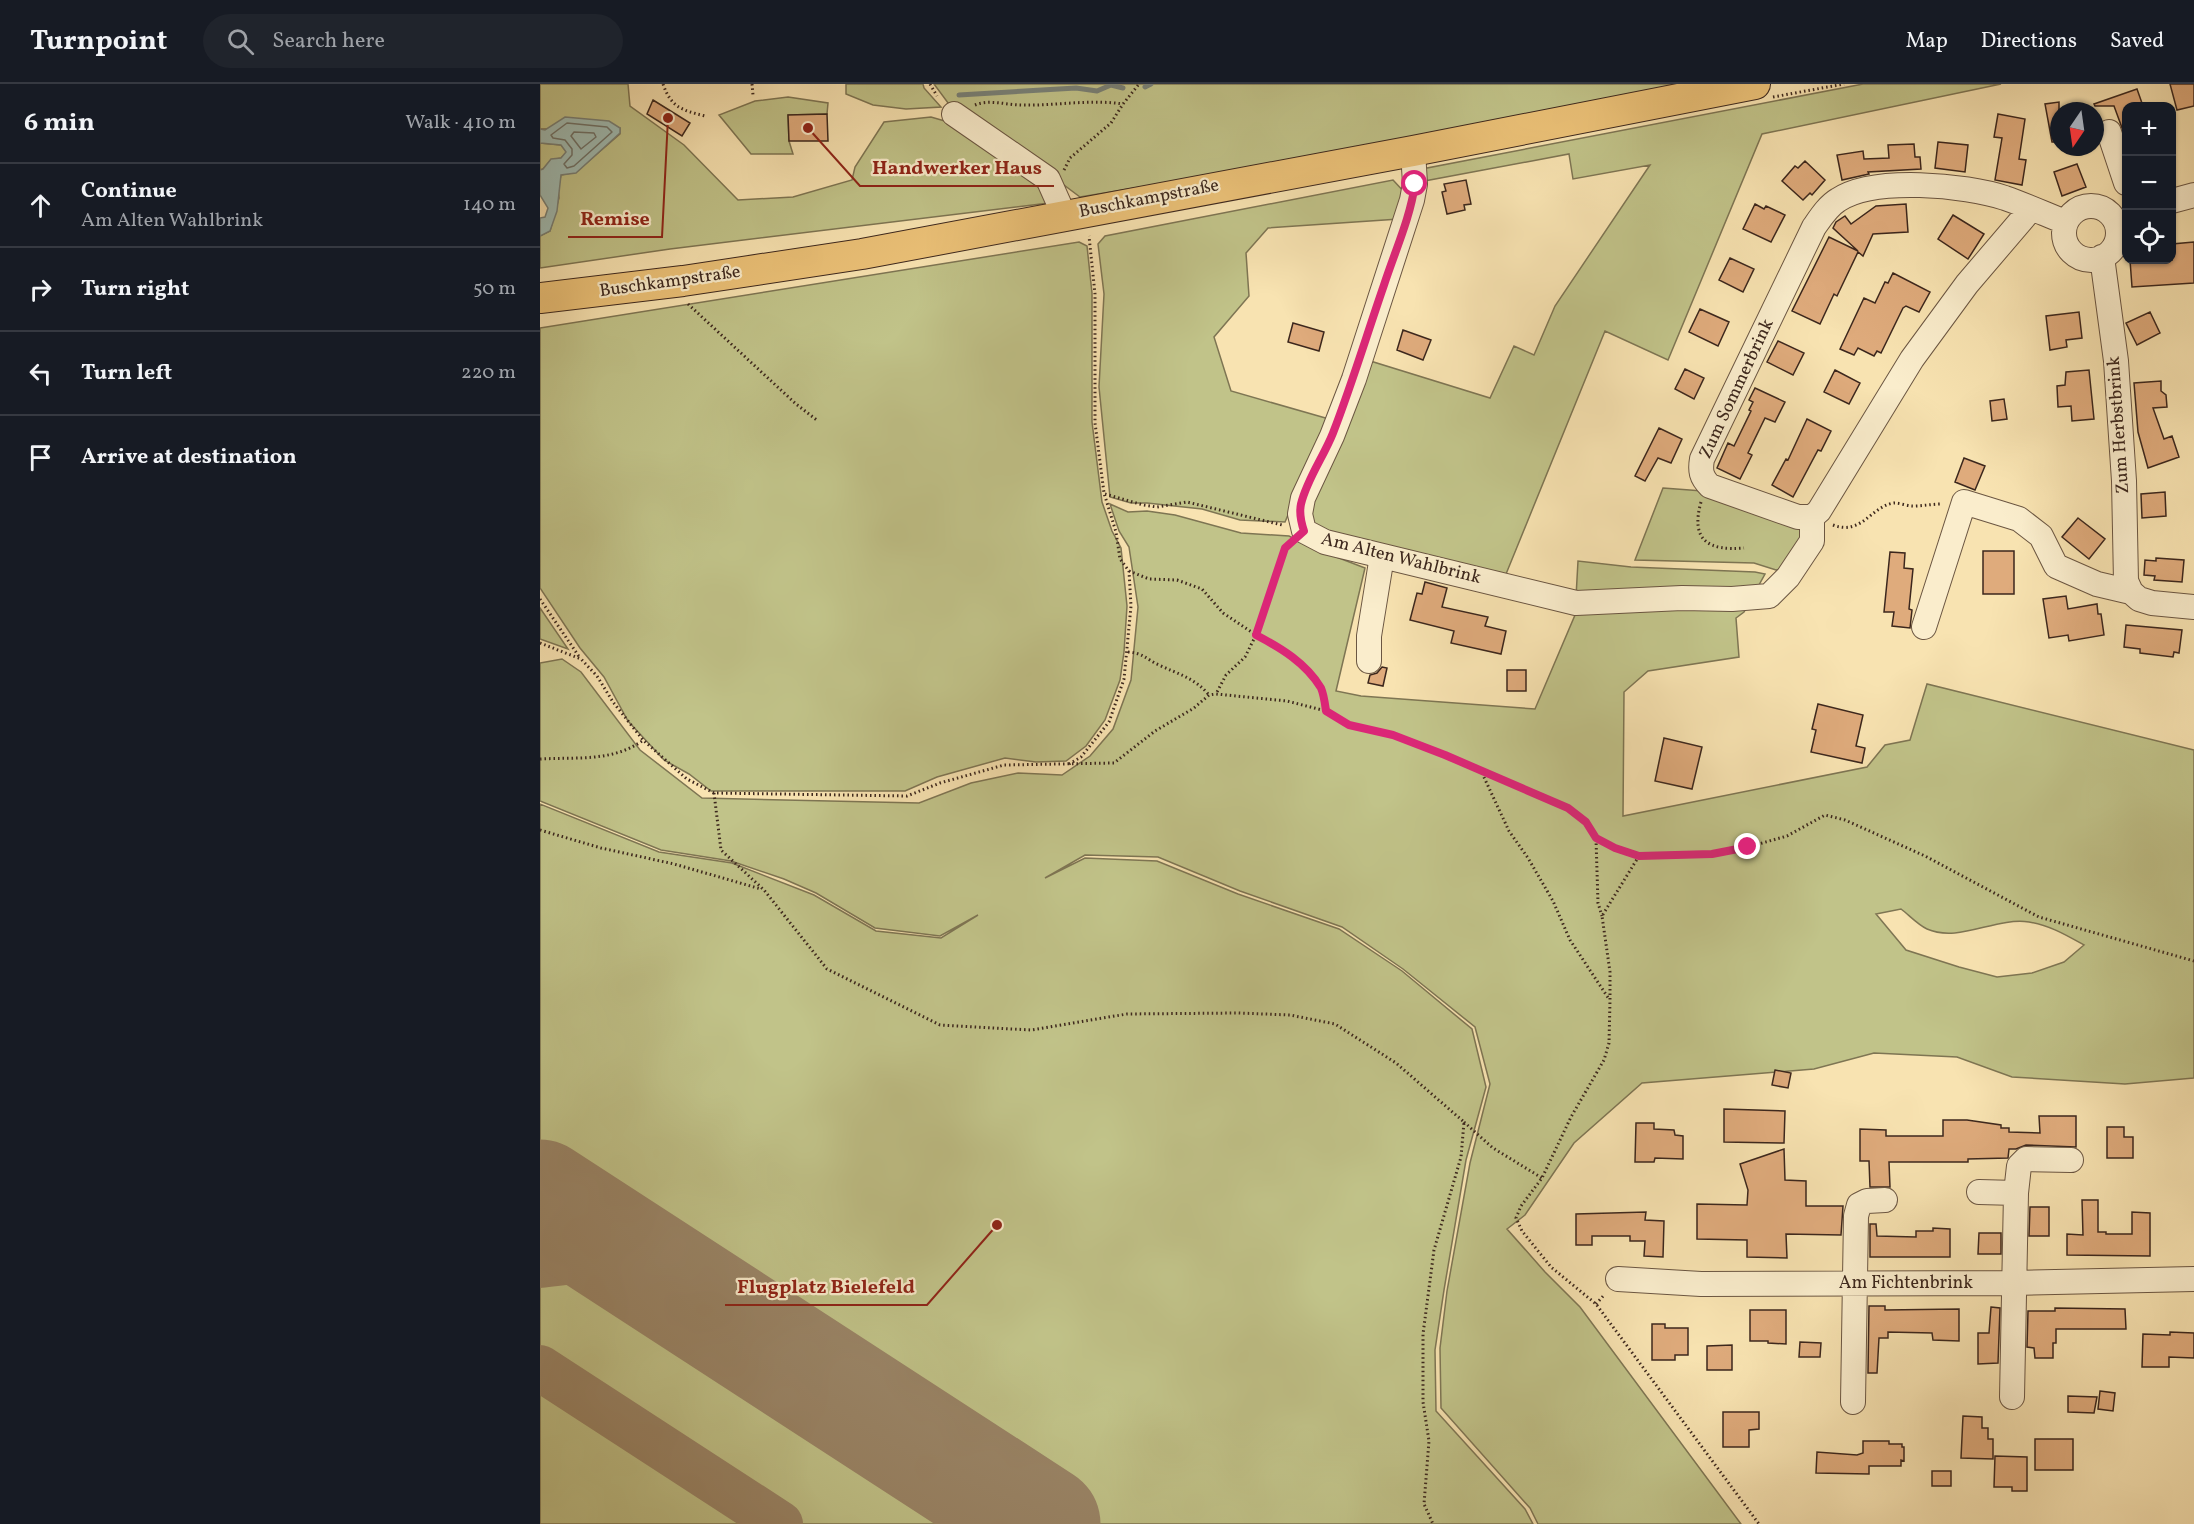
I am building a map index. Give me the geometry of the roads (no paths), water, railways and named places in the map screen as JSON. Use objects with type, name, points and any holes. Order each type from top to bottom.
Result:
[{"type":"main road","name":"Buschkampstraße","points":[[540,298],[683,281],[862,254],[1068,211],[1413,151],[1755,84]]},
{"type":"street","points":[[954,114],[1048,179],[1068,211]]},
{"type":"street","points":[[2109,132],[2122,169]]},
{"type":"street","name":"Am Alten Wahlbrink","points":[[1413,151],[1415,184],[1412,200],[1354,379],[1332,436],[1303,498],[1300,514],[1304,531],[1325,542],[1576,603],[1769,596],[1794,568],[1812,541],[1812,517]]},
{"type":"street","name":"Zum Sommerbrink","points":[[1812,517],[1798,517],[1707,483],[1700,470],[1702,459],[1814,227],[1825,211],[1838,200],[1856,192],[1879,187],[1934,186],[1974,191],[2004,198],[2065,222]]},
{"type":"street","points":[[2176,200],[2194,195]]},
{"type":"street","points":[[2088,206],[2120,216],[2117,240],[2111,250],[2102,257],[2086,259],[2071,250],[2065,240],[2065,222],[2077,210],[2088,206]]},
{"type":"street","points":[[1812,517],[1819,511],[1912,359],[1967,284],[2031,209]]},
{"type":"street","name":"Zum Herbstbrink","points":[[2102,257],[2116,361],[2124,482],[2126,581],[2131,592]]},
{"type":"street","points":[[1924,627],[1964,502],[2019,519],[2041,536],[2056,566],[2097,585],[2131,592],[2139,599],[2152,603],[2194,608]]},
{"type":"street","points":[[1369,661],[1369,636],[1382,556]]},
{"type":"street","points":[[2012,1397],[2016,1193],[2019,1166],[2026,1159],[2071,1160]]},
{"type":"street","points":[[1979,1192],[2016,1193]]},
{"type":"street","points":[[1853,1402],[1853,1283],[1856,1216],[1859,1205],[1867,1201],[1885,1200]]},
{"type":"street","name":"Am Fichtenbrink","points":[[1618,1279],[1690,1284],[2014,1283],[2194,1279]]},
{"type":"water","points":[[565,117],[609,121],[620,128],[620,133],[576,173],[561,175],[557,211],[550,231],[540,236],[540,218],[545,217],[548,208],[540,195],[540,170],[551,159],[561,158],[566,152],[561,145],[540,143],[540,129],[545,130]]},
{"type":"waterway","points":[[1145,87],[1151,84]]},
{"type":"waterway","points":[[959,95],[1076,88],[1097,91],[1111,85],[1123,88]]},
{"type":"place","name":"Remise","points":[[668,118]]},
{"type":"place","name":"Handwerker Haus","points":[[808,128]]},
{"type":"place","name":"Flugplatz Bielefeld","points":[[997,1225]]}]
